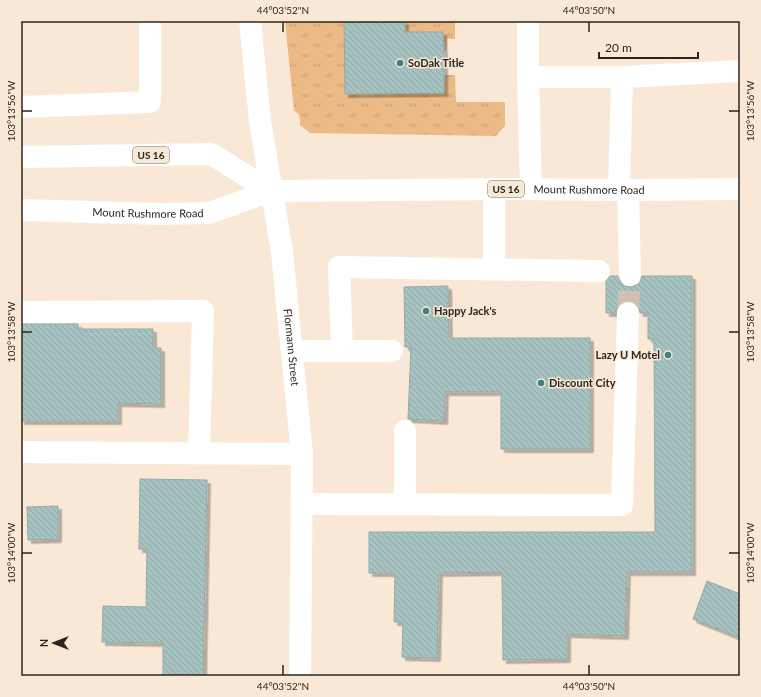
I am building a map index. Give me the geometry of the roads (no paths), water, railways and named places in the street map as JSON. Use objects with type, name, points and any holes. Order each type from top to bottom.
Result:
[{"type":"main road","points":[[21,107],[150,102],[150,21]]},
{"type":"main road","name":"Flormann Street","points":[[250,21],[260,121],[282,252],[302,454],[300,676]]},
{"type":"main road","points":[[528,21],[530,189]]},
{"type":"main road","points":[[528,77],[622,77],[740,71]]},
{"type":"main road","points":[[622,77],[624,190],[630,275]]},
{"type":"main road","name":"US 16","points":[[21,157],[211,154],[271,191]]},
{"type":"main road","points":[[494,189],[494,270]]},
{"type":"main road","name":"Mount Rushmore Road","points":[[21,210],[160,214],[209,213],[271,191],[740,189]]},
{"type":"main road","points":[[342,351],[339,267],[599,272]]},
{"type":"main road","points":[[21,312],[203,311],[199,453]]},
{"type":"main road","points":[[302,504],[622,505],[628,313]]},
{"type":"main road","points":[[292,351],[392,351]]},
{"type":"main road","points":[[405,431],[405,504]]},
{"type":"main road","points":[[21,452],[302,454]]},
{"type":"tunnel","points":[[628,313],[630,275]]},
{"type":"place","name":"SoDak Title","points":[[400,63]]},
{"type":"place","name":"Happy Jack's","points":[[426,311]]},
{"type":"place","name":"Lazy U Motel","points":[[668,355]]},
{"type":"place","name":"Discount City","points":[[541,383]]}]
